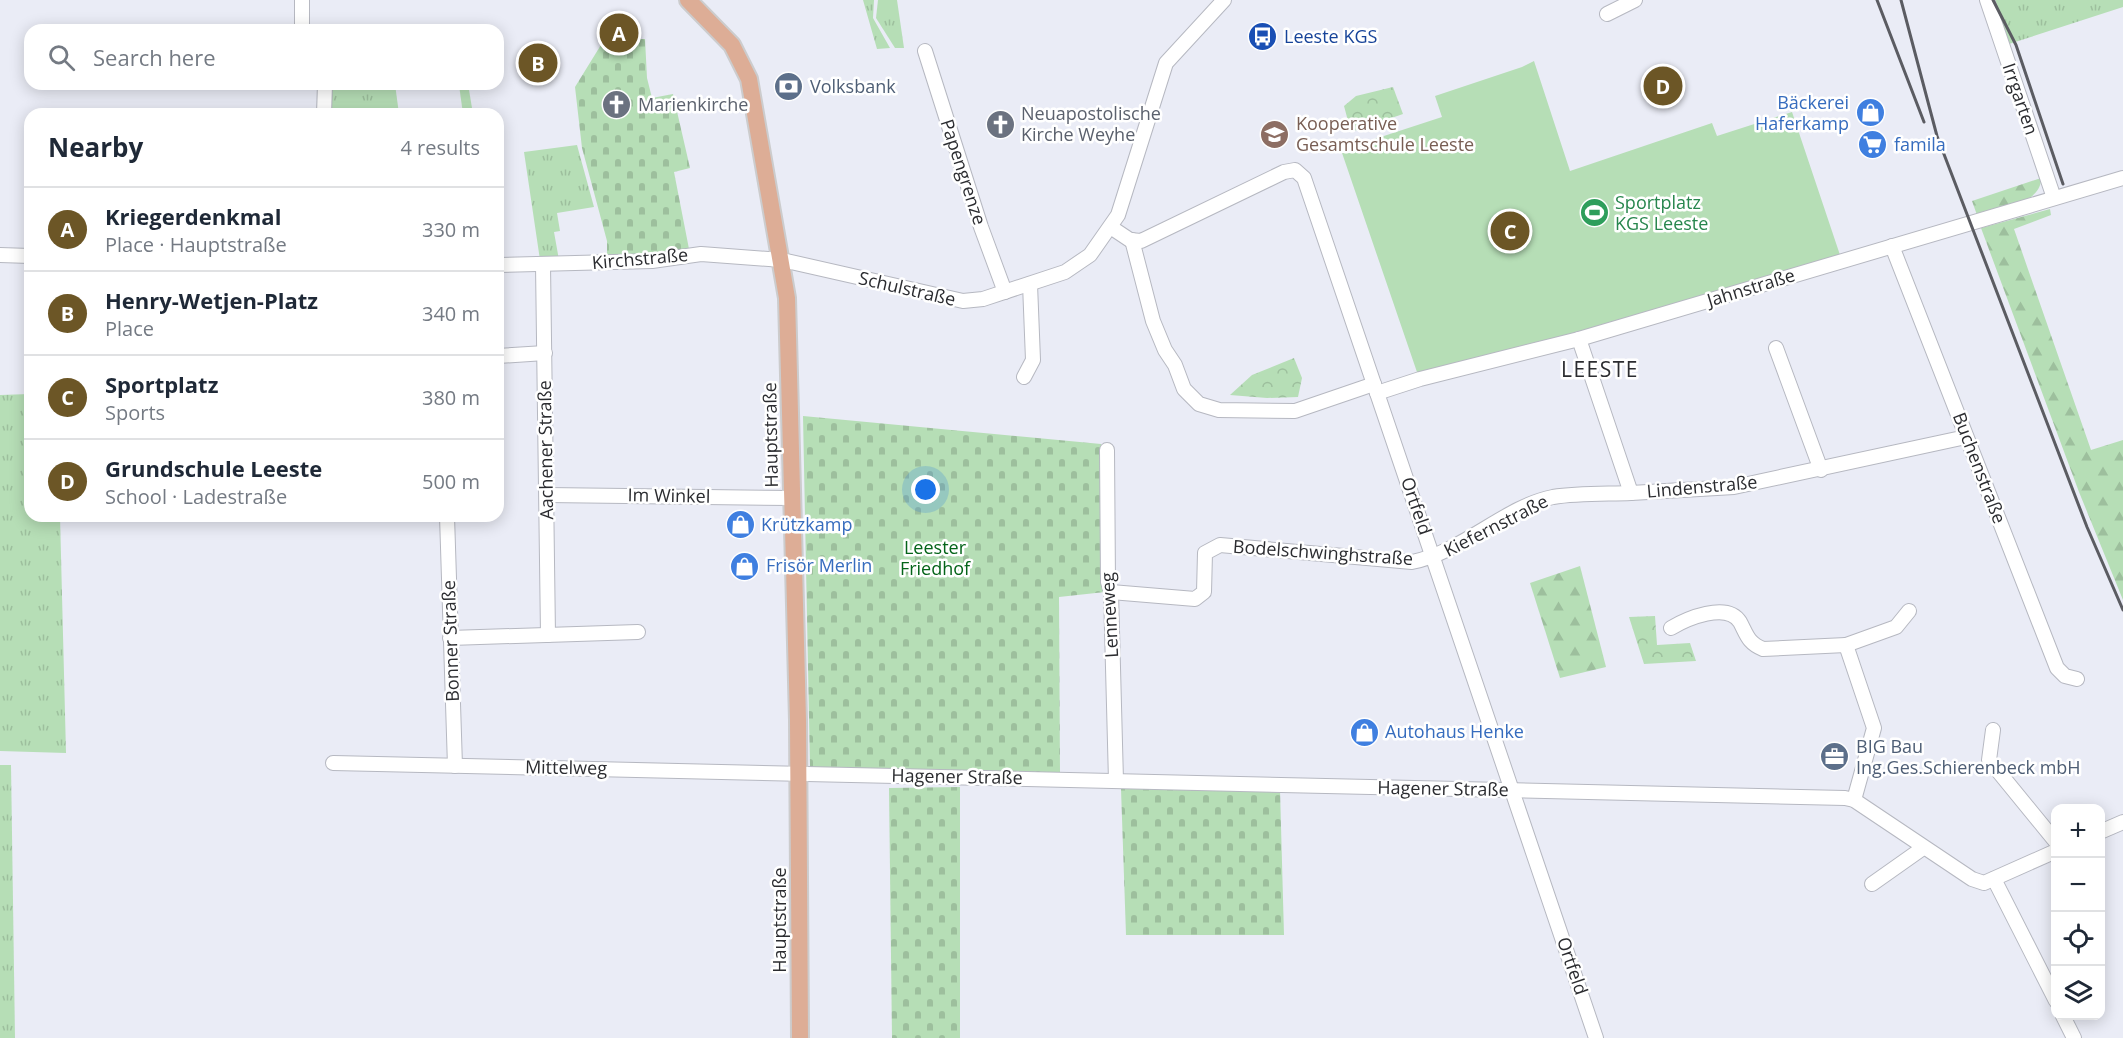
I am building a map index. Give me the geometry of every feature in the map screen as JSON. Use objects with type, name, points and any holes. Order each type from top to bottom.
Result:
[{"type":"main road","name":"Hauptstraße","points":[[688,0],[732,45],[749,79],[787,298],[798,774],[800,1038]]},
{"type":"street","points":[[302,0],[302,24]]},
{"type":"street","name":"Schulstraße","points":[[782,260],[955,300],[983,299],[1075,267],[1089,255],[1112,228],[1118,215],[1166,63],[1224,0]]},
{"type":"street","points":[[1607,14],[1635,0]]},
{"type":"street","name":"Irrgarten","points":[[1987,0],[2054,198]]},
{"type":"street","name":"Papengrenze","points":[[925,51],[981,227],[1005,292]]},
{"type":"street","points":[[324,108],[325,90]]},
{"type":"street","name":"Ortfeld","points":[[1132,240],[1149,238],[1284,172],[1295,170],[1304,178],[1596,1038]]},
{"type":"street","name":"Jahnstraße","points":[[1132,240],[1150,311],[1165,350],[1175,365],[1184,389],[1199,404],[1219,410],[1295,411],[1375,388],[1579,339],[2123,178]]},
{"type":"street","points":[[1112,228],[1132,240]]},
{"type":"street","name":"Buchenstraße","points":[[1892,246],[2057,668],[2064,676],[2078,679]]},
{"type":"street","name":"Kirchstraße","points":[[504,265],[543,266],[652,261],[700,254],[782,260]]},
{"type":"street","points":[[0,255],[24,256]]},
{"type":"street","name":"Aachener Straße","points":[[543,266],[549,635]]},
{"type":"street","points":[[1024,377],[1033,360],[1030,284]]},
{"type":"street","name":"Lindenstraße","points":[[1579,339],[1631,493],[1734,487],[1966,437]]},
{"type":"street","points":[[1776,348],[1821,470]]},
{"type":"street","points":[[504,356],[545,353]]},
{"type":"street","name":"Lenneweg","points":[[1107,450],[1108,582],[1111,592],[1116,781]]},
{"type":"street","name":"Kiefernstraße","points":[[1434,558],[1520,510],[1552,497],[1631,493]]},
{"type":"street","name":"Im Winkel","points":[[547,495],[792,498]]},
{"type":"street","name":"Bonner Straße","points":[[447,522],[455,766]]},
{"type":"street","name":"Bodelschwinghstraße","points":[[1111,592],[1195,599],[1204,592],[1205,553],[1220,544],[1412,562],[1434,558]]},
{"type":"street","points":[[1671,628],[1690,617],[1718,613],[1730,614],[1739,620],[1745,635],[1753,645],[1763,649],[1846,645],[1896,627],[1909,611]]},
{"type":"street","points":[[450,638],[638,632]]},
{"type":"street","points":[[1846,645],[1874,728],[1854,800],[1923,848],[1972,879],[1984,883],[2051,853]]},
{"type":"street","points":[[1993,730],[1989,760],[2051,837]]},
{"type":"street","name":"Mittelweg","points":[[333,763],[798,774]]},
{"type":"street","name":"Hagener Straße","points":[[798,774],[1758,795],[1854,800]]},
{"type":"street","points":[[2105,830],[2123,822]]},
{"type":"street","points":[[1872,884],[1923,848]]},
{"type":"street","points":[[1994,879],[2051,993]]},
{"type":"street","points":[[2065,1020],[2074,1038]]},
{"type":"green space","points":[[863,0],[874,0],[873,18],[890,48],[877,49]]},
{"type":"green space","points":[[878,0],[897,0],[904,48],[895,48],[876,18]]},
{"type":"green space","points":[[1995,0],[2123,0],[2123,7],[2009,44]]},
{"type":"green space","points":[[645,39],[647,78],[652,98],[673,94],[690,168],[674,172],[689,249],[652,258],[607,257],[607,241],[582,148],[575,87],[604,40]]},
{"type":"green space","name":"Sportplatz KGS Leeste","points":[[1534,61],[1570,171],[1712,123],[1717,136],[1792,112],[1840,255],[1571,336],[1418,375],[1341,150],[1442,117],[1435,96]]},
{"type":"green space","points":[[1393,87],[1403,114],[1351,132],[1344,106],[1356,96]]},
{"type":"green space","points":[[328,90],[396,90],[398,108],[329,108]]},
{"type":"green space","points":[[460,90],[469,90],[472,108],[462,108]]},
{"type":"green space","points":[[577,145],[594,207],[557,213],[560,231],[554,232],[559,260],[540,260],[524,152]]},
{"type":"green space","points":[[2041,178],[2039,187],[2026,200],[1977,215],[1972,201]]},
{"type":"green space","points":[[2050,209],[2051,215],[2014,229],[2091,450],[2123,440],[2123,600],[2079,492],[1981,228]]},
{"type":"green space","points":[[1294,358],[1302,378],[1298,397],[1267,398],[1230,395],[1252,375]]},
{"type":"green space","points":[[24,394],[24,522],[60,522],[66,753],[0,751],[0,395]]},
{"type":"green space","name":"Leester Friedhof","points":[[803,416],[1101,444],[1105,592],[1059,597],[1060,773],[810,767]]},
{"type":"green space","points":[[1580,566],[1606,667],[1560,678],[1530,583]]},
{"type":"green space","points":[[1655,616],[1657,645],[1690,643],[1696,661],[1644,664],[1629,617]]},
{"type":"green space","points":[[0,765],[11,765],[15,1038],[0,1038]]},
{"type":"green space","points":[[960,787],[960,1038],[892,1038],[889,788]]},
{"type":"green space","points":[[1121,789],[1280,790],[1284,935],[1126,935]]},
{"type":"railway","points":[[1877,0],[1924,122]]},
{"type":"railway","points":[[1901,0],[1937,136],[2087,527],[2123,610]]},
{"type":"railway","points":[[1993,0],[2016,45],[2063,184]]},
{"type":"place","name":"Kriegerdenkmal","points":[[619,33]]},
{"type":"place","name":"Leeste KGS","points":[[1263,37]]},
{"type":"place","name":"Henry-Wetjen-Platz","points":[[538,63]]},
{"type":"place","name":"Grundschule Leeste","points":[[1663,86]]},
{"type":"place","name":"Volksbank","points":[[789,87]]},
{"type":"place","name":"Marienkirche","points":[[617,105]]},
{"type":"place","name":"Bäckerei Haferkamp","points":[[1870,113]]},
{"type":"place","name":"Neuapostolische Kirche Weyhe","points":[[1000,124]]},
{"type":"place","name":"Kooperative Gesamtschule Leeste","points":[[1275,134]]},
{"type":"place","name":"famila","points":[[1873,145]]},
{"type":"place","name":"Sportplatz KGS Leeste","points":[[1594,213]]},
{"type":"place","name":"Sportplatz","points":[[1510,231]]},
{"type":"place","name":"Krützkamp","points":[[740,525]]},
{"type":"place","name":"Frisör Merlin","points":[[745,566]]},
{"type":"place","name":"Autohaus Henke","points":[[1364,732]]},
{"type":"place","name":"BIG Bau Ing.Ges.Schierenbeck mbH","points":[[1835,757]]},
{"type":"district","name":"LEESTE","points":[[1600,370]]}]
